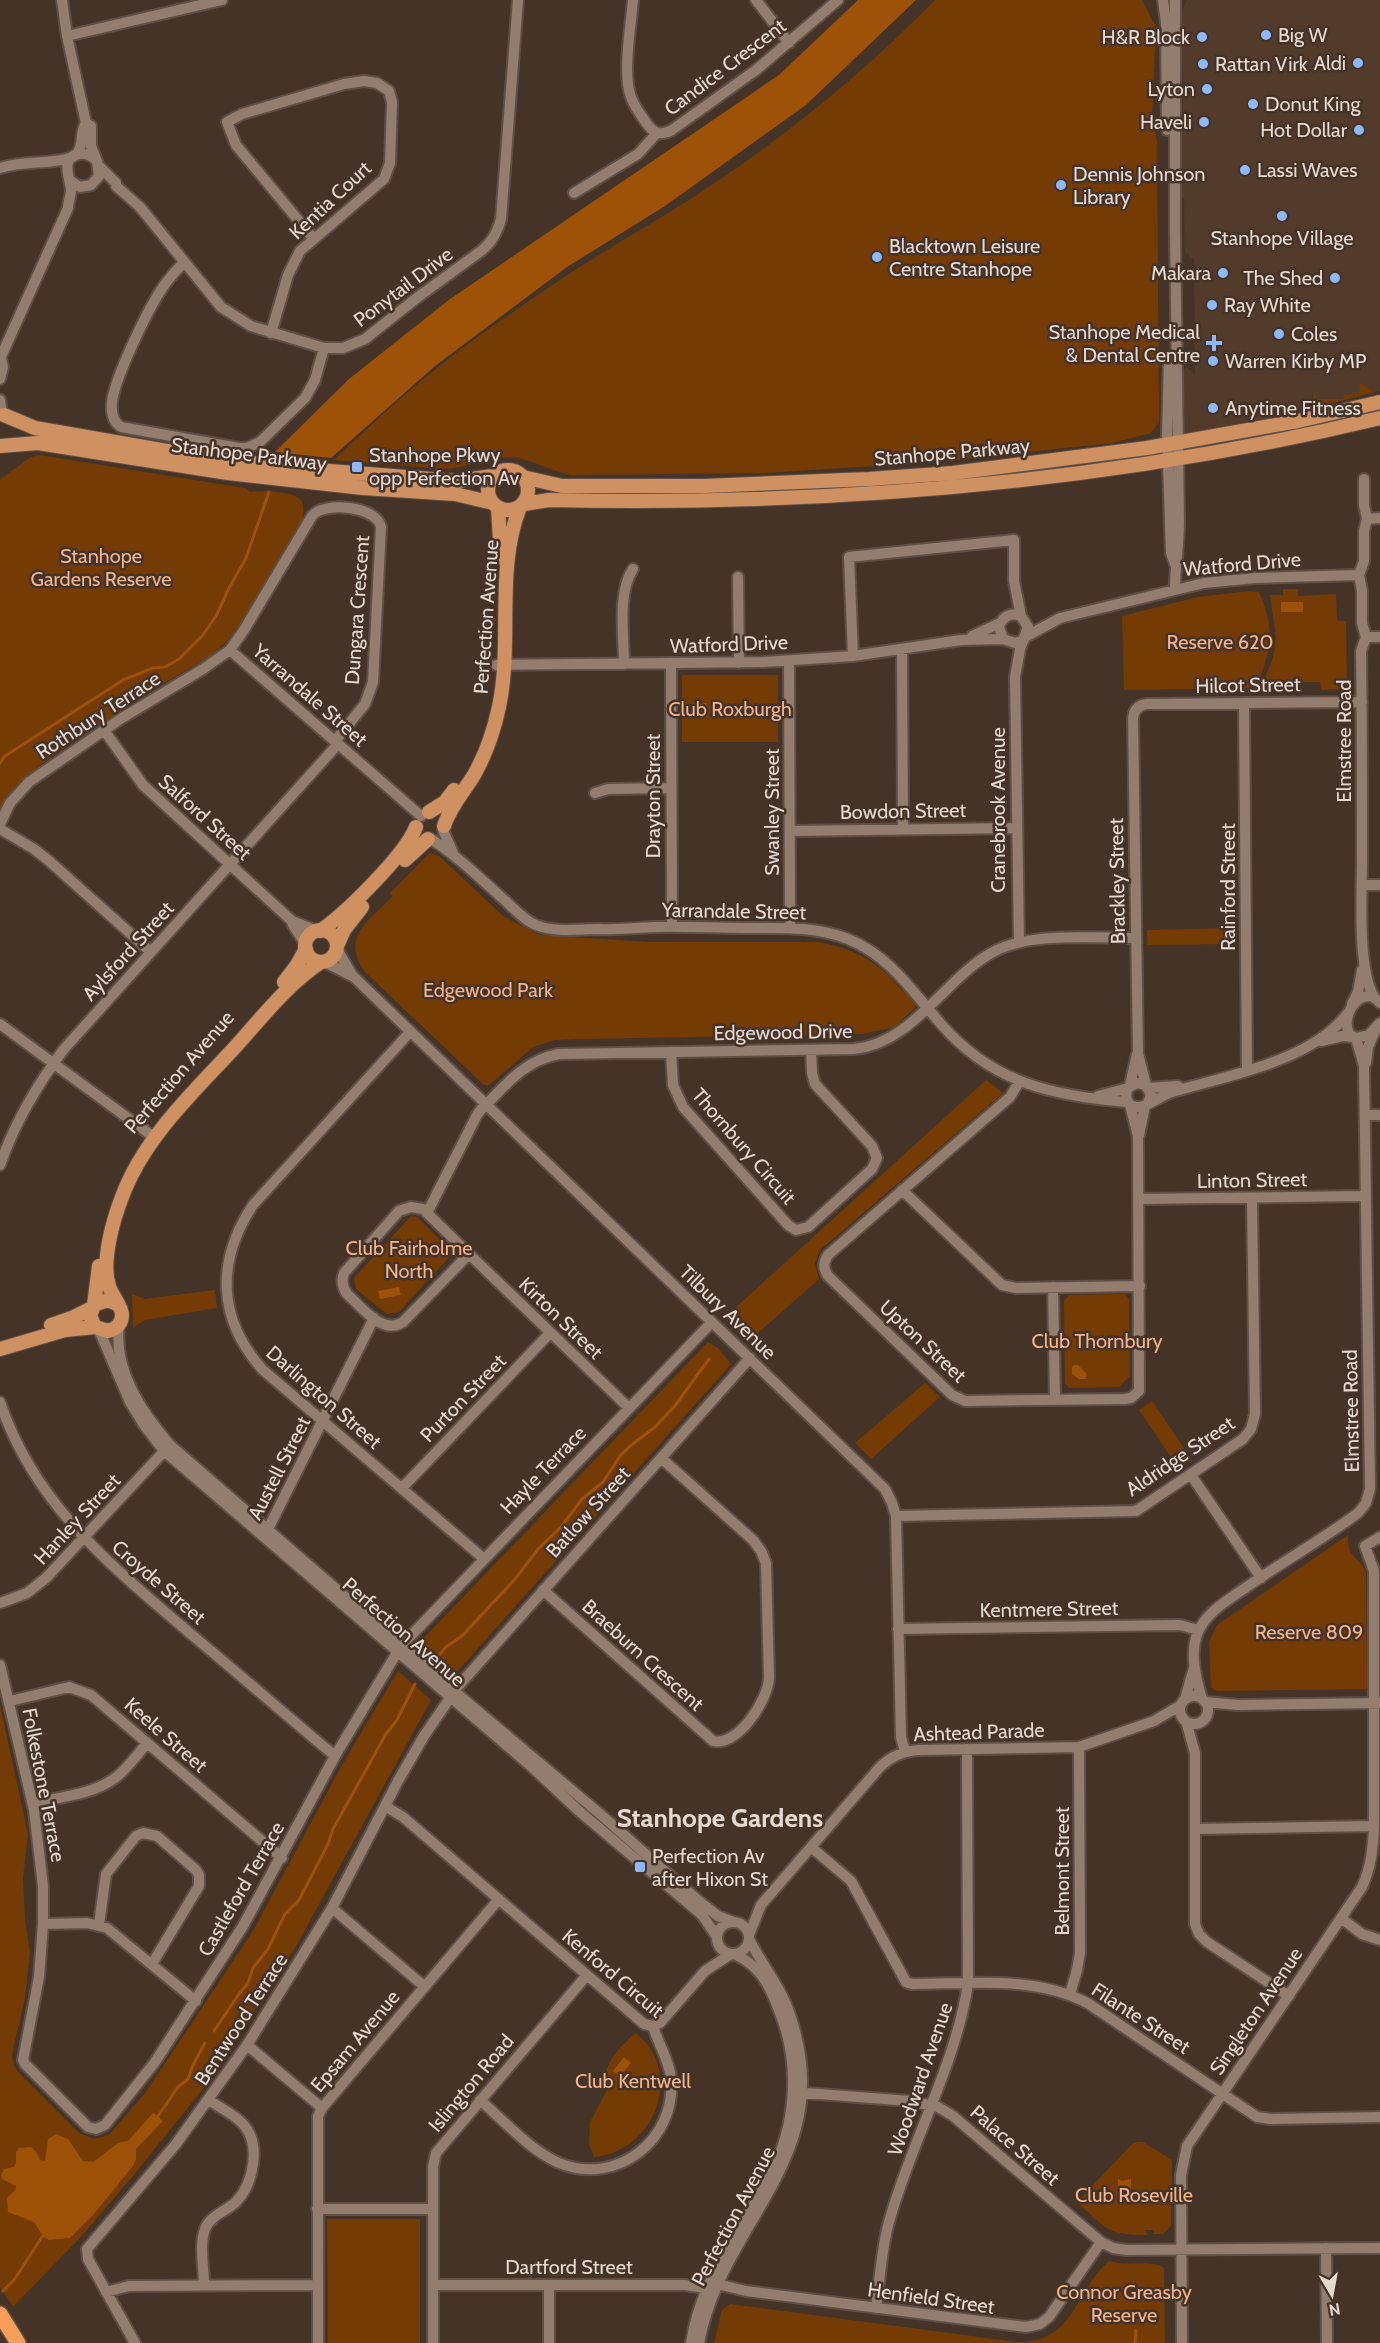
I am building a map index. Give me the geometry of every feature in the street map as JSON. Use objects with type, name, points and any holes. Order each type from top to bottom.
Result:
[{"type":"highway","points":[[0,2314],[18,2343]]},
{"type":"main road","name":"Stanhope Parkway","points":[[523,477],[562,486],[586,487],[801,483],[974,470],[1098,456],[1173,444],[1298,421],[1380,402]]},
{"type":"main road","name":"Stanhope Parkway","points":[[2,410],[35,428],[184,454],[291,468],[457,481],[493,476]]},
{"type":"main road","points":[[0,445],[7,432],[2,410]]},
{"type":"main road","name":"Stanhope Parkway","points":[[522,505],[549,500],[729,500],[850,495],[1002,482],[1174,460],[1256,446],[1380,418]]},
{"type":"main road","name":"Stanhope Parkway","points":[[0,445],[38,443],[228,473],[363,488],[464,495],[495,505]]},
{"type":"main road","points":[[507,470],[519,473],[528,487],[522,505],[509,510],[495,505],[490,498],[489,487],[493,476],[507,470]]},
{"type":"main road","name":"Perfection Avenue","points":[[444,828],[451,809],[478,768],[489,742],[499,707],[501,552],[495,505]]},
{"type":"main road","name":"Perfection Avenue","points":[[319,931],[344,913],[408,843],[422,818],[438,807],[454,791],[472,761],[492,705],[500,666],[511,534],[522,505]]},
{"type":"main road","points":[[337,948],[336,941],[330,933],[319,931],[309,936],[306,947],[309,957],[323,962],[333,957],[351,919],[414,849],[429,839],[438,837],[444,828],[440,816],[422,818],[419,834],[429,839]]},
{"type":"main road","name":"Perfection Avenue","points":[[93,1306],[108,1215],[124,1174],[151,1136],[282,984],[297,965],[306,947]]},
{"type":"main road","name":"Perfection Avenue","points":[[117,1304],[107,1280],[114,1225],[128,1182],[151,1136],[296,980],[323,962]]},
{"type":"main road","points":[[0,1340],[63,1322],[108,1300],[117,1304],[121,1311],[119,1324],[112,1330],[65,1330],[0,1349]]},
{"type":"main road","points":[[93,1306],[91,1320],[97,1329]]},
{"type":"street","points":[[0,379],[3,367],[0,358],[68,208],[71,194],[66,166],[82,147],[83,128],[86,123],[67,36],[62,0]]},
{"type":"street","points":[[67,36],[222,0]]},
{"type":"street","name":"Ponytail Drive","points":[[98,164],[116,183],[116,186],[140,207],[220,307],[240,321],[324,348],[343,348],[360,342],[481,251],[494,238],[501,219],[518,0]]},
{"type":"street","name":"Candice Crescent","points":[[633,0],[627,75],[629,90],[634,104],[649,127],[657,133],[672,130],[729,90],[789,43],[838,0]]},
{"type":"street","points":[[756,0],[789,43]]},
{"type":"street","points":[[1173,444],[1176,0],[1163,0],[1166,22],[1170,338],[1173,444],[1174,460],[1171,553],[1175,564],[1175,589]]},
{"type":"street","name":"Kentia Court","points":[[272,333],[291,267],[300,251],[384,179],[390,163],[393,113],[388,91],[372,81],[356,81],[242,114],[227,122],[236,144],[313,238]]},
{"type":"street","points":[[68,208],[72,207],[99,176],[98,164],[91,146],[91,126],[86,123]]},
{"type":"street","points":[[574,193],[638,154],[657,133]]},
{"type":"street","points":[[0,168],[19,163],[66,160],[75,156],[89,155],[98,164]]},
{"type":"street","points":[[42,162],[68,178],[76,186],[116,186]]},
{"type":"street","points":[[184,262],[164,285],[153,304],[119,378],[112,404],[115,421],[127,429],[239,448],[254,446],[305,398],[315,380],[324,348]]},
{"type":"street","name":"Elmstree Road","points":[[1364,479],[1364,506],[1367,519],[1364,531],[1364,561],[1359,575],[1362,591],[1362,623],[1366,637],[1361,651],[1364,966],[1368,985],[1378,1000]]},
{"type":"street","name":"Dungara Crescent","points":[[230,650],[316,512],[329,507],[367,511],[377,517],[381,527],[373,682],[365,704],[337,742]]},
{"type":"street","points":[[1367,519],[1380,518]]},
{"type":"street","points":[[853,656],[849,557],[1014,540],[1014,581],[1010,604],[999,631],[1005,640],[1015,644],[1025,638],[1028,627],[1022,617],[1014,581]]},
{"type":"street","points":[[624,664],[624,592],[628,576],[633,568]]},
{"type":"street","name":"Watford Drive","points":[[1025,638],[1060,618],[1204,583],[1256,578],[1359,575]]},
{"type":"street","points":[[738,577],[739,663]]},
{"type":"street","points":[[1002,621],[1011,614],[1022,617]]},
{"type":"street","name":"Watford Drive","points":[[1022,617],[1056,616],[1060,618]]},
{"type":"street","name":"Watford Drive","points":[[500,666],[739,663],[853,656],[961,640],[982,633],[1002,621]]},
{"type":"street","points":[[1366,637],[1380,637]]},
{"type":"street","name":"Cranebrook Avenue","points":[[1018,942],[1015,677],[1025,638]]},
{"type":"street","name":"Watford Drive","points":[[961,640],[1005,640]]},
{"type":"street","name":"Cranebrook Avenue","points":[[1005,640],[1015,677]]},
{"type":"street","name":"Rothbury Terrace","points":[[0,824],[18,793],[104,730],[230,650]]},
{"type":"street","name":"Yarrandale Street","points":[[230,650],[422,818]]},
{"type":"street","points":[[902,650],[903,829]]},
{"type":"street","name":"Swanley Street","points":[[789,661],[790,928]]},
{"type":"street","name":"Drayton Street","points":[[671,664],[672,927]]},
{"type":"street","name":"Hilcot Street","points":[[1137,708],[1146,704],[1362,702]]},
{"type":"street","name":"Rainford Street","points":[[1244,703],[1247,1071]]},
{"type":"street","name":"Brackley Street","points":[[1137,708],[1133,718],[1138,1054],[1147,1086]]},
{"type":"street","name":"Salford Street","points":[[104,730],[142,785],[292,921],[319,931]]},
{"type":"street","name":"Aylsford Street","points":[[0,1165],[19,1118],[53,1063],[337,742]]},
{"type":"street","points":[[595,793],[608,789],[671,788]]},
{"type":"street","name":"Yarrandale Street","points":[[444,828],[453,853]]},
{"type":"street","name":"Bowdon Street","points":[[790,831],[1017,828]]},
{"type":"street","points":[[0,829],[48,860],[151,952]]},
{"type":"street","name":"Yarrandale Street","points":[[429,839],[453,853],[526,919],[541,927],[601,930],[672,927],[790,928],[821,931],[862,946],[896,970],[967,1050],[983,1062],[1019,1082],[1062,1095],[1129,1103]]},
{"type":"street","points":[[1362,885],[1380,885]]},
{"type":"street","name":"Salford Street","points":[[292,921],[306,947]]},
{"type":"street","name":"Edgewood Drive","points":[[427,1213],[477,1115],[520,1070],[549,1056],[862,1048],[877,1044],[891,1036],[928,1008],[987,956],[1018,942],[1042,939],[1136,938]]},
{"type":"street","name":"Tilbury Avenue","points":[[337,948],[354,977],[879,1482],[892,1503],[896,1516],[901,1737],[905,1752]]},
{"type":"street","name":"Tilbury Avenue","points":[[323,962],[354,977]]},
{"type":"street","name":"Elmstree Road","points":[[1364,966],[1358,992],[1349,1010],[1347,1029],[1354,1037],[1365,1066]]},
{"type":"street","points":[[1318,1041],[1363,998],[1378,1000]]},
{"type":"street","points":[[0,1024],[151,1136]]},
{"type":"street","points":[[1188,1086],[1147,1086],[1140,1082],[1129,1086],[1126,1095],[1129,1103],[1137,1107],[1188,1086],[1247,1071],[1318,1041],[1343,1036],[1369,1035],[1379,1026]]},
{"type":"street","name":"Elmstree Road","points":[[1198,1630],[1217,1608],[1358,1513],[1369,1497],[1371,1482],[1365,1196],[1365,1066],[1368,1047],[1379,1026]]},
{"type":"street","name":"Darlington Street","points":[[410,1032],[253,1205],[236,1234],[229,1256],[226,1275],[228,1302],[241,1341],[263,1370],[483,1558]]},
{"type":"street","name":"Thornbury Circuit","points":[[671,1052],[673,1084],[683,1107],[788,1225],[796,1230],[808,1227],[872,1169],[877,1158],[872,1146],[815,1084],[811,1050]]},
{"type":"street","name":"Brackley Street","points":[[1129,1086],[1138,1054]]},
{"type":"street","name":"Upton Street","points":[[1019,1082],[1010,1097],[828,1255],[824,1266],[828,1276],[956,1398],[971,1401],[1125,1399],[1136,1395],[1139,1391],[1138,1136],[1129,1103]]},
{"type":"street","name":"Yarrandale Street","points":[[1092,1098],[1129,1086]]},
{"type":"street","points":[[1146,1104],[1151,1095],[1147,1086]]},
{"type":"street","name":"Upton Street","points":[[1138,1136],[1146,1104]]},
{"type":"street","points":[[1365,1115],[1380,1115]]},
{"type":"street","points":[[902,1190],[1002,1284],[1016,1288],[1140,1286]]},
{"type":"street","name":"Linton Street","points":[[1139,1199],[1365,1196]]},
{"type":"street","name":"Aldridge Street","points":[[896,1516],[1132,1512],[1144,1507],[1243,1439],[1249,1433],[1254,1420],[1252,1198]]},
{"type":"street","points":[[427,1213],[423,1209],[411,1207],[399,1211],[344,1273],[342,1278],[344,1289],[375,1318],[393,1327],[403,1322],[469,1254]]},
{"type":"street","name":"Kirton Street","points":[[427,1213],[629,1408]]},
{"type":"street","points":[[1053,1287],[1055,1400]]},
{"type":"street","name":"Austell Street","points":[[265,1534],[375,1318]]},
{"type":"street","name":"Hayle Terrace","points":[[399,1649],[483,1558],[712,1322]]},
{"type":"street","name":"Perfection Avenue","points":[[119,1324],[118,1349],[128,1382],[167,1448]]},
{"type":"street","name":"Perfection Avenue","points":[[97,1329],[130,1402],[144,1425],[167,1448],[452,1695],[579,1811],[702,1915],[717,1939]]},
{"type":"street","name":"Purton Street","points":[[402,1488],[550,1333]]},
{"type":"street","name":"Batlow Street","points":[[452,1695],[750,1358]]},
{"type":"street","name":"Croyde Street","points":[[0,1402],[30,1468],[63,1516],[83,1538],[131,1583],[335,1756]]},
{"type":"street","name":"Hanley Street","points":[[0,1603],[16,1598],[35,1587],[167,1448]]},
{"type":"street","name":"Braeburn Crescent","points":[[543,1590],[722,1746],[758,1710],[766,1694],[769,1678],[766,1563],[753,1540],[661,1458]]},
{"type":"street","points":[[1191,1475],[1261,1578]]},
{"type":"street","name":"Singleton Avenue","points":[[1182,2343],[1181,2175],[1184,2155],[1192,2138],[1362,1887],[1370,1870],[1376,1823],[1377,1703],[1374,1570],[1365,1546],[1380,1537]]},
{"type":"street","name":"Kentmere Street","points":[[898,1629],[1180,1624],[1198,1630]]},
{"type":"street","points":[[1198,1630],[1194,1645],[1194,1668],[1208,1710],[1195,1753],[1193,1916],[1197,1930],[1207,1942],[1289,1996]]},
{"type":"street","name":"Castleford Terrace","points":[[96,2129],[105,2125],[136,2087],[196,2001],[243,1926],[282,1858],[335,1756],[399,1649]]},
{"type":"street","name":"Folkestone Terrace","points":[[0,1665],[33,1803],[41,1858],[43,1924],[39,1977],[22,2060],[88,2127],[96,2129]]},
{"type":"street","points":[[1194,1668],[1180,1712],[1195,1753]]},
{"type":"street","name":"Keele Street","points":[[10,1701],[62,1688],[76,1688],[91,1695],[282,1858]]},
{"type":"street","name":"Perfection Avenue","points":[[452,1695],[599,1813],[707,1908],[718,1916],[734,1922]]},
{"type":"street","name":"Bentwood Terrace","points":[[135,2343],[88,2259],[87,2249],[176,2145],[247,2045],[332,1908],[424,1736],[452,1695]]},
{"type":"street","points":[[1183,1702],[1196,1696],[1204,1701],[1238,1705],[1377,1703]]},
{"type":"street","name":"Ashtead Parade","points":[[734,1922],[761,1905],[880,1767],[891,1758],[905,1752],[1079,1747],[1154,1721],[1183,1702]]},
{"type":"street","points":[[1184,1720],[1192,1724],[1238,1705]]},
{"type":"street","name":"Ashtead Parade","points":[[1154,1721],[1184,1720]]},
{"type":"street","points":[[33,1803],[78,1794],[108,1782],[122,1772],[147,1743]]},
{"type":"street","name":"Belmont Street","points":[[1070,1994],[1080,1953],[1079,1747]]},
{"type":"street","name":"Woodward Avenue","points":[[876,2308],[889,2220],[957,2032],[968,1984],[967,1749]]},
{"type":"street","name":"Kenford Circuit","points":[[385,1806],[403,1817],[644,2024],[654,2026],[657,2040],[667,2058],[671,2076],[670,2108],[654,2140],[625,2161],[593,2169],[573,2168],[559,2163],[536,2149],[480,2100]]},
{"type":"street","points":[[1195,1829],[1376,1823]]},
{"type":"street","points":[[99,1924],[104,1883],[111,1866],[136,1836],[143,1833],[157,1836],[196,1870],[200,1881],[152,1964]]},
{"type":"street","name":"Filante Street","points":[[811,1847],[851,1881],[904,1984],[1028,1984],[1070,1994],[1089,2004],[1252,2114],[1263,2118],[1380,2117]]},
{"type":"street","name":"Epsam Avenue","points":[[318,2343],[317,2124],[322,2108],[499,1899]]},
{"type":"street","name":"Ashtead Parade","points":[[749,1937],[761,1905]]},
{"type":"street","points":[[332,1908],[425,1987]]},
{"type":"street","points":[[1341,1918],[1362,1934],[1380,1940]]},
{"type":"street","points":[[654,2026],[660,2023],[705,1971],[746,1947],[749,1937],[744,1926],[734,1922],[724,1925],[705,1971]]},
{"type":"street","points":[[43,1924],[99,1924],[115,1932],[196,2001]]},
{"type":"street","name":"Perfection Avenue","points":[[699,2343],[708,2305],[717,2284],[770,2192],[795,2136],[800,2058],[790,2015],[780,1992],[749,1937]]},
{"type":"street","points":[[717,1939],[722,1950],[733,1954]]},
{"type":"street","name":"Perfection Avenue","points":[[691,2343],[705,2288],[771,2174],[785,2140],[798,2092],[790,2047],[774,1996],[754,1965],[733,1954]]},
{"type":"street","name":"Islington Road","points":[[433,2343],[433,2209],[436,2153],[586,1975]]},
{"type":"street","points":[[247,2045],[322,2108]]},
{"type":"street","name":"Palace Street","points":[[798,2092],[910,2101],[931,2105],[953,2116],[1101,2242],[1119,2249],[1380,2248]]},
{"type":"street","points":[[204,2285],[206,2229],[212,2220],[234,2204],[244,2191],[251,2176],[252,2160],[250,2135],[243,2124],[209,2100]]},
{"type":"street","points":[[317,2209],[433,2209]]},
{"type":"street","name":"Henfield Street","points":[[717,2284],[746,2291],[1019,2327],[1045,2321],[1101,2242]]},
{"type":"street","points":[[1326,2248],[1327,2343]]},
{"type":"street","points":[[106,2292],[129,2286],[317,2285]]},
{"type":"street","name":"Dartford Street","points":[[433,2285],[685,2285],[705,2288]]},
{"type":"street","points":[[549,2285],[549,2343]]},
{"type":"shaded area","points":[[858,0],[916,0],[806,105],[665,206],[567,267],[435,366],[331,458],[275,452],[349,379],[450,299],[779,75]]},
{"type":"shaded area","name":"Stanhope Village","points":[[1187,0],[1380,0],[1380,391],[1297,411],[1293,417],[1188,434],[1184,431],[1182,373],[1186,367],[1195,374],[1194,260],[1185,252],[1184,200],[1179,191],[1184,93],[1179,16]]},
{"type":"shaded area","points":[[1281,602],[1303,602],[1303,612],[1281,612]]},
{"type":"shaded area","points":[[692,703],[707,703],[707,712],[692,712]]},
{"type":"shaded area","points":[[399,1287],[401,1295],[380,1299],[378,1291]]},
{"type":"shaded area","points":[[1074,1365],[1078,1365],[1086,1373],[1086,1379],[1079,1379],[1072,1374]]},
{"type":"shaded area","points":[[624,2057],[631,2063],[620,2076],[613,2071]]},
{"type":"shaded area","points":[[167,2101],[169,2102],[159,2117],[163,2121],[136,2149],[133,2166],[92,2216],[70,2238],[49,2240],[43,2236],[34,2222],[8,2212],[7,2198],[16,2186],[2,2179],[1,2175],[4,2169],[14,2167],[16,2152],[19,2148],[31,2147],[40,2160],[45,2161],[48,2139],[56,2134],[68,2139],[83,2161],[93,2162],[118,2143],[128,2141],[153,2113],[157,2115]]},
{"type":"shaded area","points":[[1118,2179],[1122,2181],[1131,2179],[1131,2198],[1118,2198]]},
{"type":"green space","name":"Blacktown Leisure Centre Stanhope","points":[[935,0],[1142,0],[1156,27],[1152,117],[1157,142],[1159,422],[1151,433],[1112,443],[936,462],[766,473],[571,475],[523,459],[507,457],[445,469],[334,460],[384,413],[479,336],[570,273],[722,178],[818,107],[878,55]]},
{"type":"green space","points":[[1360,383],[1374,392],[1322,406],[1313,397],[1315,392],[1316,399],[1343,399],[1344,395],[1359,394]]},
{"type":"green space","name":"Stanhope Gardens Reserve","points":[[39,455],[245,488],[250,492],[285,493],[301,500],[303,519],[241,623],[225,643],[209,657],[119,709],[114,717],[51,757],[21,781],[0,808],[0,479],[31,457]]},
{"type":"green space","points":[[1283,589],[1298,589],[1298,596],[1336,594],[1337,621],[1346,621],[1347,689],[1321,690],[1320,682],[1299,682],[1299,687],[1275,687],[1275,684],[1263,683],[1273,657],[1276,638],[1270,595],[1283,595]]},
{"type":"green space","name":"Reserve 620","points":[[1259,592],[1270,630],[1268,652],[1255,688],[1124,690],[1122,616],[1198,597]]},
{"type":"green space","name":"Club Roxburgh","points":[[682,675],[778,675],[778,742],[682,742]]},
{"type":"green space","name":"Edgewood Park","points":[[430,853],[439,856],[503,916],[539,935],[649,942],[817,942],[854,952],[870,961],[912,998],[915,1008],[894,1027],[862,1034],[555,1040],[533,1047],[488,1086],[483,1084],[365,972],[355,948],[361,930],[367,922],[393,896],[390,893]]},
{"type":"green space","points":[[1235,928],[1235,944],[1147,945],[1147,930]]},
{"type":"green space","points":[[986,1080],[1003,1093],[820,1250],[815,1263],[819,1279],[749,1341],[724,1318]]},
{"type":"green space","name":"Club Fairholme North","points":[[411,1216],[417,1217],[448,1248],[450,1256],[399,1312],[387,1314],[356,1289],[354,1278]]},
{"type":"green space","points":[[215,1290],[217,1308],[145,1320],[133,1328],[132,1294],[145,1299]]},
{"type":"green space","name":"Club Thornbury","points":[[1125,1294],[1129,1299],[1130,1376],[1119,1387],[1069,1388],[1065,1383],[1064,1301],[1069,1295]]},
{"type":"green space","points":[[708,1342],[718,1348],[731,1364],[455,1674],[419,1643]]},
{"type":"green space","points":[[925,1383],[940,1397],[871,1459],[855,1443]]},
{"type":"green space","points":[[1152,1401],[1192,1460],[1179,1469],[1139,1410]]},
{"type":"green space","name":"Reserve 809","points":[[1348,1535],[1350,1549],[1366,1573],[1367,1689],[1218,1691],[1211,1688],[1209,1642],[1217,1625]]},
{"type":"green space","points":[[398,1671],[431,1700],[295,1948],[202,2090],[79,2239],[13,2307],[0,2287],[0,1705],[28,1834],[23,1878],[25,1921],[30,1952],[25,1998],[12,2054],[14,2066],[79,2133],[94,2139],[109,2135],[146,2092],[253,1931],[342,1765]]},
{"type":"green space","name":"Club Kentwell","points":[[636,2033],[651,2049],[659,2068],[660,2088],[656,2108],[647,2126],[633,2141],[615,2152],[594,2157],[589,2144],[590,2122],[606,2092],[606,2071],[616,2053]]},
{"type":"green space","name":"Club Roseville","points":[[1143,2142],[1172,2160],[1171,2226],[1163,2234],[1154,2234],[1154,2230],[1146,2230],[1147,2235],[1123,2234],[1114,2231],[1101,2224],[1077,2202],[1133,2143]]},
{"type":"green space","points":[[327,2219],[420,2219],[420,2343],[328,2343]]},
{"type":"green space","name":"Connor Greasby Reserve","points":[[1109,2261],[1152,2264],[1164,2268],[1165,2343],[714,2343],[722,2310],[730,2304],[1017,2342],[1036,2340],[1051,2334],[1062,2325],[1072,2314],[1097,2273]]},
{"type":"waterway","points":[[0,763],[5,756],[123,680],[153,668],[165,667],[179,659],[203,635],[216,616],[246,558],[269,492]]},
{"type":"waterway","points":[[436,1659],[446,1647],[462,1636],[516,1578],[538,1549],[561,1527],[582,1499],[603,1482],[620,1456],[654,1428],[674,1407],[709,1359]]},
{"type":"waterway","points":[[214,2031],[248,1983],[253,1968],[268,1949],[285,1914],[299,1900],[328,1844],[333,1829],[386,1734],[397,1720],[415,1684]]},
{"type":"waterway","points":[[166,2105],[177,2088],[188,2079],[205,2043]]},
{"type":"waterway","points":[[3,2291],[14,2280],[44,2234]]},
{"type":"waterway","points":[[1135,2343],[1136,2330]]},
{"type":"place","name":"Big W","points":[[1266,35]]},
{"type":"place","name":"H&R Block","points":[[1202,37]]},
{"type":"place","name":"Aldi","points":[[1358,63]]},
{"type":"place","name":"Rattan Virk","points":[[1203,64]]},
{"type":"place","name":"Lyton","points":[[1207,89]]},
{"type":"place","name":"Donut King","points":[[1253,104]]},
{"type":"place","name":"Haveli","points":[[1204,122]]},
{"type":"place","name":"Hot Dollar","points":[[1359,130]]},
{"type":"place","name":"Lassi Waves","points":[[1245,170]]},
{"type":"place","name":"Dennis Johnson Library","points":[[1061,185]]},
{"type":"place","name":"Stanhope Village","points":[[1282,216]]},
{"type":"place","name":"Blacktown Leisure Centre Stanhope","points":[[877,257]]},
{"type":"place","name":"Makara","points":[[1223,273]]},
{"type":"place","name":"The Shed","points":[[1335,278]]},
{"type":"place","name":"Ray White","points":[[1212,305]]},
{"type":"place","name":"Coles","points":[[1279,334]]},
{"type":"place","name":"Stanhope Medical & Dental Centre","points":[[1214,343]]},
{"type":"place","name":"Warren Kirby MP","points":[[1213,361]]},
{"type":"place","name":"Anytime Fitness","points":[[1213,408]]},
{"type":"place","name":"Stanhope Pkwy opp Perfection Av","points":[[357,467]]},
{"type":"place","name":"Perfection Av after Hixon St","points":[[640,1867]]},
{"type":"district","name":"Stanhope Gardens","points":[[720,1818]]}]
